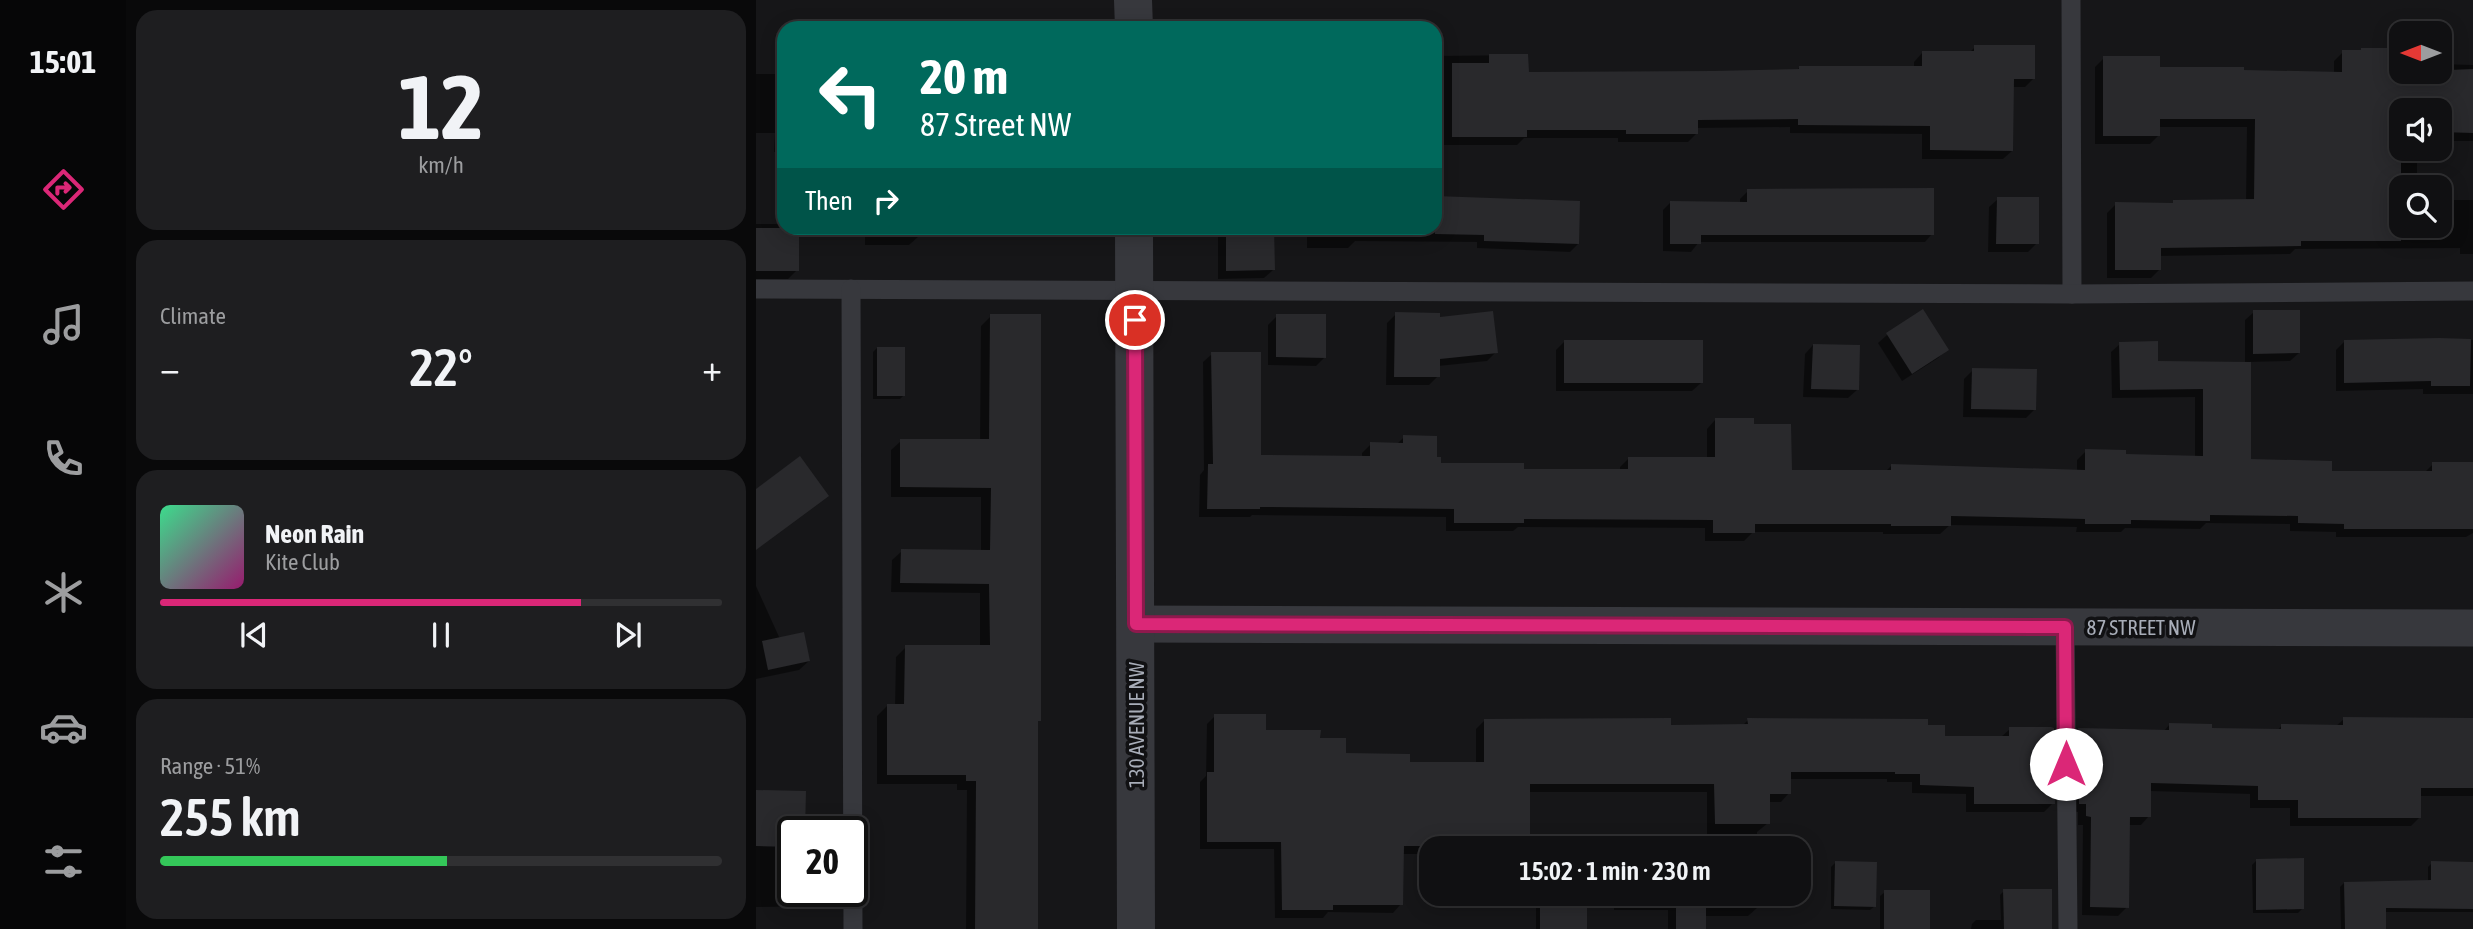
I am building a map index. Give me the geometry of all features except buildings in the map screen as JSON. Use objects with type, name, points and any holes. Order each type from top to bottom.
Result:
[{"type":"street","points":[[1133,0],[1133,21]]},
{"type":"street","name":"130 AVENUE NW","points":[[1134,235],[1136,929]]},
{"type":"street","name":"87 STREET NW","points":[[1136,624],[2473,628]]},
{"type":"lane","points":[[2071,0],[2072,294]]},
{"type":"lane","points":[[756,289],[2072,294],[2473,291]]},
{"type":"lane","points":[[851,289],[853,929]]},
{"type":"lane","points":[[2065,627],[2068,929]]},
{"type":"route","points":[[1135,320],[1136,624],[2065,627],[2066,764]]}]
